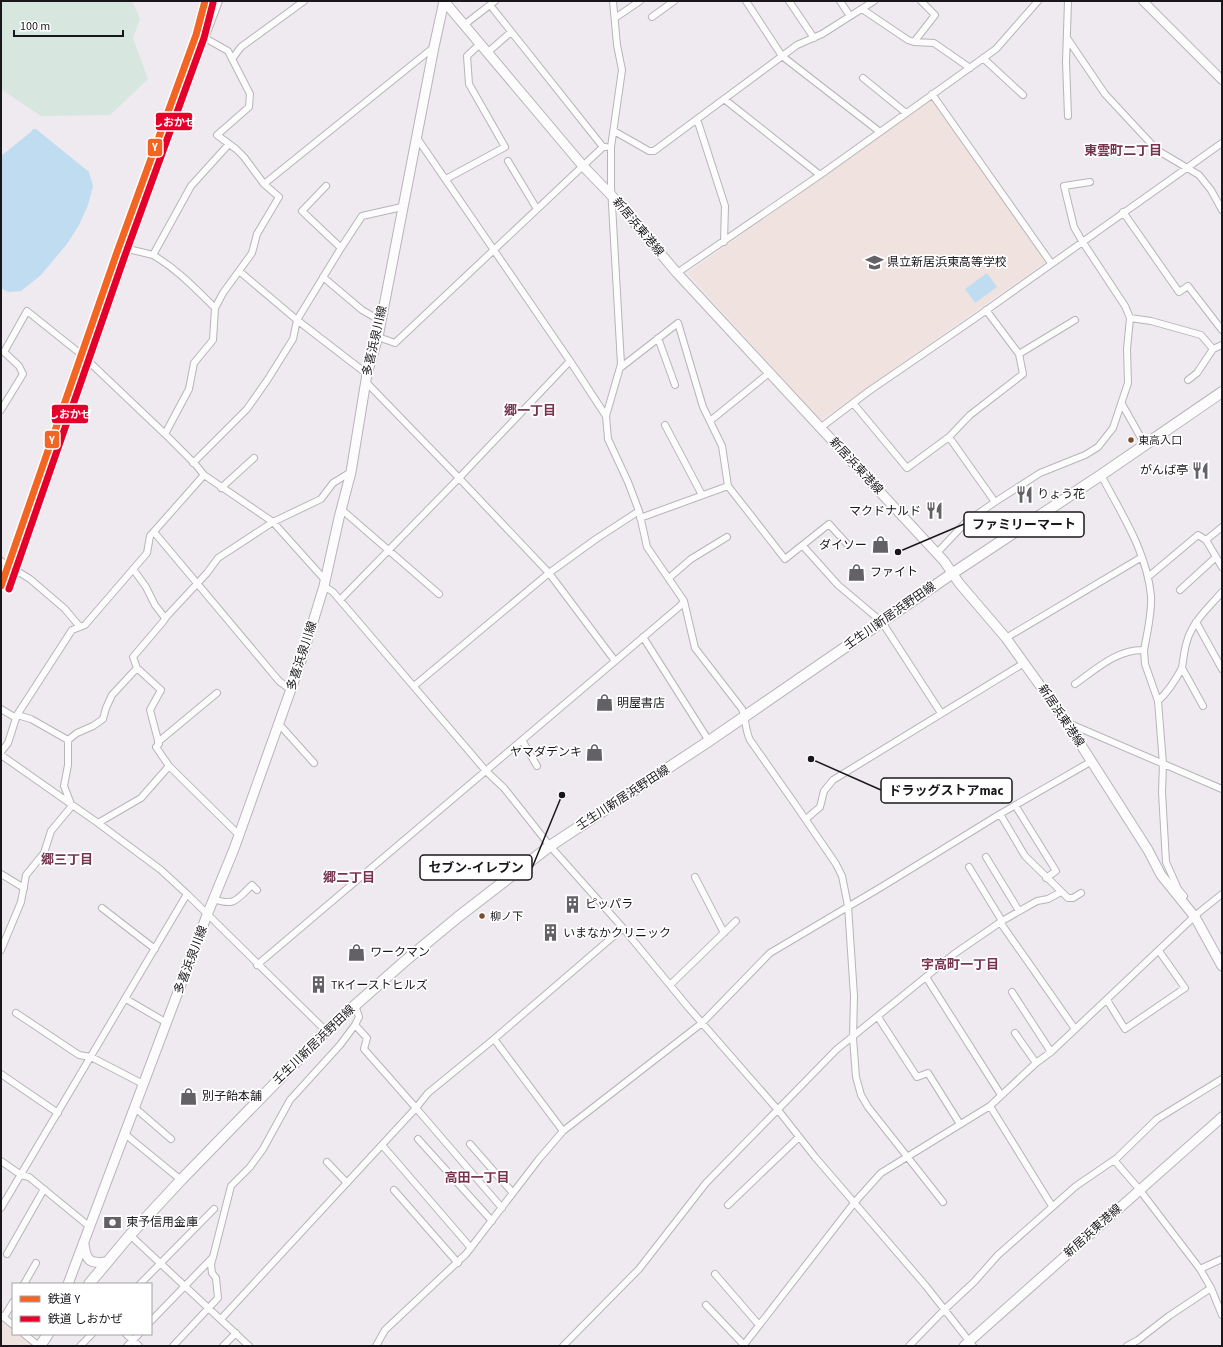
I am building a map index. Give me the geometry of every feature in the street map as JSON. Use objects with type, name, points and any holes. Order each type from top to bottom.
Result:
[{"type":"main road","name":"新居浜東港線","points":[[444,1],[583,166],[612,196],[677,273],[944,561],[959,583],[1006,638],[1092,760],[1148,850],[1161,875],[1196,915],[1222,966]]},
{"type":"main road","name":"多喜浜泉川線","points":[[68,1283],[207,915],[239,835],[291,690],[324,583],[351,472],[366,378],[378,337],[402,207],[444,1]]},
{"type":"main road","name":"壬生川新居浜野田線","points":[[90,1283],[130,1235],[181,1180],[326,1031],[405,961],[458,917],[550,846],[745,717],[953,573],[1101,475],[1222,392]]},
{"type":"main road","name":"新居浜東港線","points":[[969,1344],[1139,1189],[1222,1117]]},
{"type":"main road","points":[[84,1242],[86,1254],[90,1260],[96,1263],[107,1262]]},
{"type":"main road","points":[[39,1346],[47,1335]]},
{"type":"street","points":[[166,434],[189,389],[194,363],[212,340],[215,308],[223,293],[252,253],[257,234],[280,197],[264,184],[244,157],[217,135],[249,107],[250,94],[228,51],[205,38],[218,1]]},
{"type":"street","points":[[232,59],[240,46],[304,1]]},
{"type":"street","points":[[613,1],[617,45],[622,70],[612,147],[611,188],[621,364],[606,416],[608,439],[628,482],[639,511],[647,547],[684,601],[695,648],[742,709],[745,717],[747,734],[750,740],[806,819],[836,864],[842,876],[848,906],[854,996],[853,1038],[856,1077],[868,1107],[943,1202]]},
{"type":"street","points":[[615,18],[640,1]]},
{"type":"street","points":[[652,16],[674,1]]},
{"type":"street","points":[[746,1],[782,56],[880,132]]},
{"type":"street","points":[[789,1],[814,38]]},
{"type":"street","points":[[840,1],[850,16]]},
{"type":"street","points":[[614,131],[649,152],[654,151],[797,45],[822,34],[873,1]]},
{"type":"street","points":[[914,42],[935,15],[921,1]]},
{"type":"street","points":[[677,273],[820,175],[996,49],[1038,1]]},
{"type":"street","points":[[1068,1],[1068,116]]},
{"type":"street","points":[[1143,1],[1222,80]]},
{"type":"street","points":[[464,25],[493,3],[512,32],[603,147]]},
{"type":"street","points":[[862,9],[908,40],[914,42],[934,42],[970,68]]},
{"type":"street","points":[[487,53],[512,32]]},
{"type":"street","points":[[1067,38],[1105,94],[1157,150],[1188,167],[1198,175],[1211,190],[1222,210]]},
{"type":"street","points":[[446,179],[504,147],[469,84],[467,56],[480,44]]},
{"type":"street","points":[[264,184],[434,47]]},
{"type":"street","points":[[983,58],[1023,95]]},
{"type":"street","points":[[863,78],[906,113]]},
{"type":"street","points":[[932,94],[1051,263]]},
{"type":"street","points":[[724,99],[820,175]]},
{"type":"street","points":[[697,119],[725,206],[724,242]]},
{"type":"street","points":[[417,138],[606,416]]},
{"type":"street","points":[[153,255],[191,186],[229,144]]},
{"type":"street","points":[[820,428],[852,403],[1222,144]]},
{"type":"street","points":[[378,337],[395,343],[603,147],[612,147]]},
{"type":"street","points":[[508,161],[537,209]]},
{"type":"street","points":[[936,554],[966,522],[1040,473],[1084,455],[1098,447],[1113,428],[1128,383],[1127,349],[1130,318],[1125,306],[1082,241],[1074,226],[1064,186],[1090,182]]},
{"type":"street","points":[[326,186],[302,211],[341,248]]},
{"type":"street","points":[[193,463],[247,409],[268,379],[293,339],[297,320],[362,216],[402,207]]},
{"type":"street","points":[[1123,212],[1179,292],[1188,286],[1222,330]]},
{"type":"street","points":[[28,536],[128,249],[153,255],[176,270],[215,308]]},
{"type":"street","points":[[239,271],[366,378],[549,573],[615,661]]},
{"type":"street","points":[[323,277],[362,310],[380,321]]},
{"type":"street","points":[[852,403],[908,468],[949,437],[970,415],[1023,374],[1019,354],[986,310]]},
{"type":"street","points":[[1,410],[23,374],[19,366],[4,352],[27,311],[82,355],[166,434],[204,476],[273,522],[486,771],[504,788],[550,846],[623,928],[702,1023],[778,1110],[854,1203],[926,1286],[969,1344]]},
{"type":"street","points":[[1130,318],[1151,321],[1201,335],[1213,349]]},
{"type":"street","points":[[1019,354],[1075,320]]},
{"type":"street","points":[[620,368],[678,323],[703,407],[722,446],[728,486],[785,559],[829,524],[848,545]]},
{"type":"street","points":[[658,338],[675,385]]},
{"type":"street","points":[[1188,380],[1197,373],[1213,349],[1222,345]]},
{"type":"street","points":[[340,600],[570,361]]},
{"type":"street","points":[[710,421],[769,373]]},
{"type":"street","points":[[1122,404],[1145,445]]},
{"type":"street","points":[[665,425],[702,495]]},
{"type":"street","points":[[949,437],[995,502]]},
{"type":"street","points":[[221,488],[254,458]]},
{"type":"street","points":[[239,835],[169,766],[156,748],[159,744],[150,710],[161,690],[137,668],[133,657],[218,558],[273,522],[321,499],[333,483],[351,472]]},
{"type":"street","points":[[1101,475],[1142,557],[1148,577],[1151,597],[1144,650],[1145,664],[1158,701],[1163,764],[1162,792],[1166,862],[1178,888],[1196,915]]},
{"type":"street","points":[[1,752],[8,742],[17,717],[72,630],[85,625],[147,553],[150,536],[204,476]]},
{"type":"street","points":[[640,518],[728,486]]},
{"type":"street","points":[[341,509],[439,594]]},
{"type":"street","points":[[414,686],[549,573],[596,539],[639,511]]},
{"type":"street","points":[[1206,540],[1222,526]]},
{"type":"street","points":[[154,532],[278,681],[291,690]]},
{"type":"street","points":[[1148,577],[1198,535],[1206,540],[1222,567]]},
{"type":"street","points":[[669,578],[691,559],[727,537]]},
{"type":"street","points":[[803,546],[838,585],[882,622],[941,713]]},
{"type":"street","points":[[1006,638],[1142,557]]},
{"type":"street","points":[[1180,590],[1216,557]]},
{"type":"street","points":[[1,561],[30,579],[65,609],[80,627]]},
{"type":"street","points":[[133,569],[146,587],[155,605],[165,618]]},
{"type":"street","points":[[1158,701],[1166,694],[1182,668],[1191,630],[1222,592]]},
{"type":"street","points":[[257,965],[643,638],[684,601]]},
{"type":"street","points":[[1196,622],[1222,669]]},
{"type":"street","points":[[643,638],[709,741]]},
{"type":"street","points":[[1075,684],[1118,655],[1133,650],[1144,650]]},
{"type":"street","points":[[806,819],[820,807],[824,791],[832,780],[1024,664]]},
{"type":"street","points":[[68,740],[77,733],[93,726],[103,719],[112,695],[137,668]]},
{"type":"street","points":[[1182,668],[1203,706]]},
{"type":"street","points":[[158,742],[217,692]]},
{"type":"street","points":[[1,709],[17,717],[31,720],[68,740]]},
{"type":"street","points":[[1066,723],[1222,789]]},
{"type":"street","points":[[279,724],[314,762]]},
{"type":"street","points":[[1,950],[20,902],[26,875],[44,853],[51,831],[69,810],[71,804],[64,786],[68,765],[68,740]]},
{"type":"street","points":[[522,740],[537,766]]},
{"type":"street","points":[[1,755],[98,823],[161,870],[326,1031]]},
{"type":"street","points":[[376,1346],[385,1330],[458,1263],[539,1159],[563,1131],[702,1023],[770,953],[1092,760]]},
{"type":"street","points":[[98,823],[141,798],[169,766]]},
{"type":"street","points":[[1015,805],[1056,871],[1046,878]]},
{"type":"street","points":[[1000,814],[1025,856],[1046,878],[1068,898],[1073,898],[1081,893]]},
{"type":"street","points":[[986,857],[1019,911]]},
{"type":"street","points":[[969,868],[1001,921],[1075,1029]]},
{"type":"street","points":[[1,874],[24,888]]},
{"type":"street","points":[[695,877],[724,933]]},
{"type":"street","points":[[214,899],[230,903],[252,885],[257,890]]},
{"type":"street","points":[[563,1346],[639,1268],[706,1183],[836,1050],[853,1038],[954,954],[1001,921],[1037,901],[1048,899],[1061,892]]},
{"type":"street","points":[[1,1208],[187,894]]},
{"type":"street","points":[[706,1305],[743,1345],[854,1203],[881,1173],[990,1106],[1036,1063],[1051,1052],[1196,915],[1222,894]]},
{"type":"street","points":[[102,908],[155,949]]},
{"type":"street","points":[[670,985],[736,921]]},
{"type":"street","points":[[221,1319],[416,1108],[428,1093],[494,1039],[623,928]]},
{"type":"street","points":[[1107,1000],[1126,1029],[1185,988],[1159,951]]},
{"type":"street","points":[[926,977],[1001,1095]]},
{"type":"street","points":[[1012,992],[1051,1052]]},
{"type":"street","points":[[126,999],[167,1023]]},
{"type":"street","points":[[173,1346],[218,1298],[216,1278],[212,1273],[211,1264],[231,1186],[250,1167],[263,1148],[294,1094],[340,1045],[355,1025],[359,1017],[355,1005]]},
{"type":"street","points":[[16,1013],[79,1055],[91,1057],[143,1084]]},
{"type":"street","points":[[878,1017],[917,1077],[928,1073],[960,1124]]},
{"type":"street","points":[[355,1025],[367,1038],[364,1049],[502,1208]]},
{"type":"street","points":[[1015,1033],[1036,1063]]},
{"type":"street","points":[[494,1039],[563,1131]]},
{"type":"street","points":[[1,1074],[58,1113]]},
{"type":"street","points":[[910,1346],[944,1310],[974,1282],[998,1255],[1052,1206],[1076,1186],[1114,1160],[1157,1118],[1222,1079]]},
{"type":"street","points":[[990,1106],[1052,1206]]},
{"type":"street","points":[[134,1107],[171,1139]]},
{"type":"street","points":[[125,1134],[181,1180]]},
{"type":"street","points":[[728,1205],[799,1137]]},
{"type":"street","points":[[418,1139],[492,1221]]},
{"type":"street","points":[[470,1144],[513,1193]]},
{"type":"street","points":[[382,1145],[471,1248]]},
{"type":"street","points":[[1114,1160],[1139,1189],[1200,1269],[1211,1288],[1222,1315]]},
{"type":"street","points":[[1,1162],[21,1175],[29,1176],[90,1227]]},
{"type":"street","points":[[327,1162],[346,1183]]},
{"type":"street","points":[[6,1254],[44,1189]]},
{"type":"street","points":[[394,1190],[458,1263]]},
{"type":"street","points":[[141,1283],[214,1209]]},
{"type":"street","points":[[130,1235],[249,1346]]},
{"type":"street","points":[[152,1320],[213,1257]]},
{"type":"street","points":[[1200,1269],[1222,1259]]},
{"type":"street","points":[[25,1283],[36,1263]]},
{"type":"street","points":[[715,1274],[759,1325]]},
{"type":"street","points":[[1127,1346],[1138,1340],[1169,1316],[1211,1288]]},
{"type":"street","points":[[12,1303],[2,1316],[12,1324]]},
{"type":"street","points":[[223,1346],[236,1333]]},
{"type":"street","points":[[25,1335],[39,1346]]},
{"type":"street","points":[[80,1346],[91,1335]]},
{"type":"street","points":[[127,1335],[139,1346]]},
{"type":"street","points":[[127,1346],[138,1335]]},
{"type":"shaded area","points":[[1,1],[132,1],[140,19],[133,38],[148,79],[110,115],[41,116],[1,89]]},
{"type":"shaded area","name":"県立新居浜東高等学校","points":[[930,101],[934,101],[1046,260],[1044,263],[821,420],[688,274]]},
{"type":"shaded area","points":[[1,1319],[12,1328],[12,1335],[21,1335],[31,1343],[30,1346],[1,1346]]},
{"type":"water","points":[[33,129],[36,129],[89,172],[93,186],[88,205],[79,225],[67,244],[41,275],[21,291],[8,292],[1,288],[1,156]]},
{"type":"water","points":[[987,273],[997,287],[975,303],[965,289]]},
{"type":"rail line","name":"Y","points":[[1,586],[116,255],[196,35],[205,1]]},
{"type":"rail line","name":"しおかぜ","points":[[9,589],[124,258],[204,38],[213,3]]},
{"type":"place","name":"県立新居浜東高等学校","points":[[874,262]]},
{"type":"place","name":"東高入口","points":[[1131,440]]},
{"type":"place","name":"がんば亭","points":[[1201,470]]},
{"type":"place","name":"りょう花","points":[[1024,494]]},
{"type":"place","name":"マクドナルド","points":[[934,511]]},
{"type":"place","name":"ダイソー","points":[[880,545]]},
{"type":"place","name":"ファミリーマート","points":[[898,552]]},
{"type":"place","name":"ファイト","points":[[857,572]]},
{"type":"place","name":"明屋書店","points":[[604,703]]},
{"type":"place","name":"ヤマダデンキ","points":[[595,752]]},
{"type":"place","name":"ドラッグストアmac","points":[[811,759]]},
{"type":"place","name":"セブン-イレブン","points":[[562,795]]},
{"type":"place","name":"ピッパラ","points":[[572,904]]},
{"type":"place","name":"柳ノ下","points":[[482,916]]},
{"type":"place","name":"いまなかクリニック","points":[[550,933]]},
{"type":"place","name":"ワークマン","points":[[357,952]]},
{"type":"place","name":"TKイーストヒルズ","points":[[318,985]]},
{"type":"place","name":"別子飴本舗","points":[[189,1096]]},
{"type":"place","name":"東予信用金庫","points":[[113,1222]]},
{"type":"district","name":"東雲町二丁目","points":[[1123,151]]},
{"type":"district","name":"郷一丁目","points":[[530,411]]},
{"type":"district","name":"郷三丁目","points":[[67,860]]},
{"type":"district","name":"郷二丁目","points":[[349,878]]},
{"type":"district","name":"宇高町一丁目","points":[[960,965]]},
{"type":"district","name":"高田一丁目","points":[[477,1178]]}]
